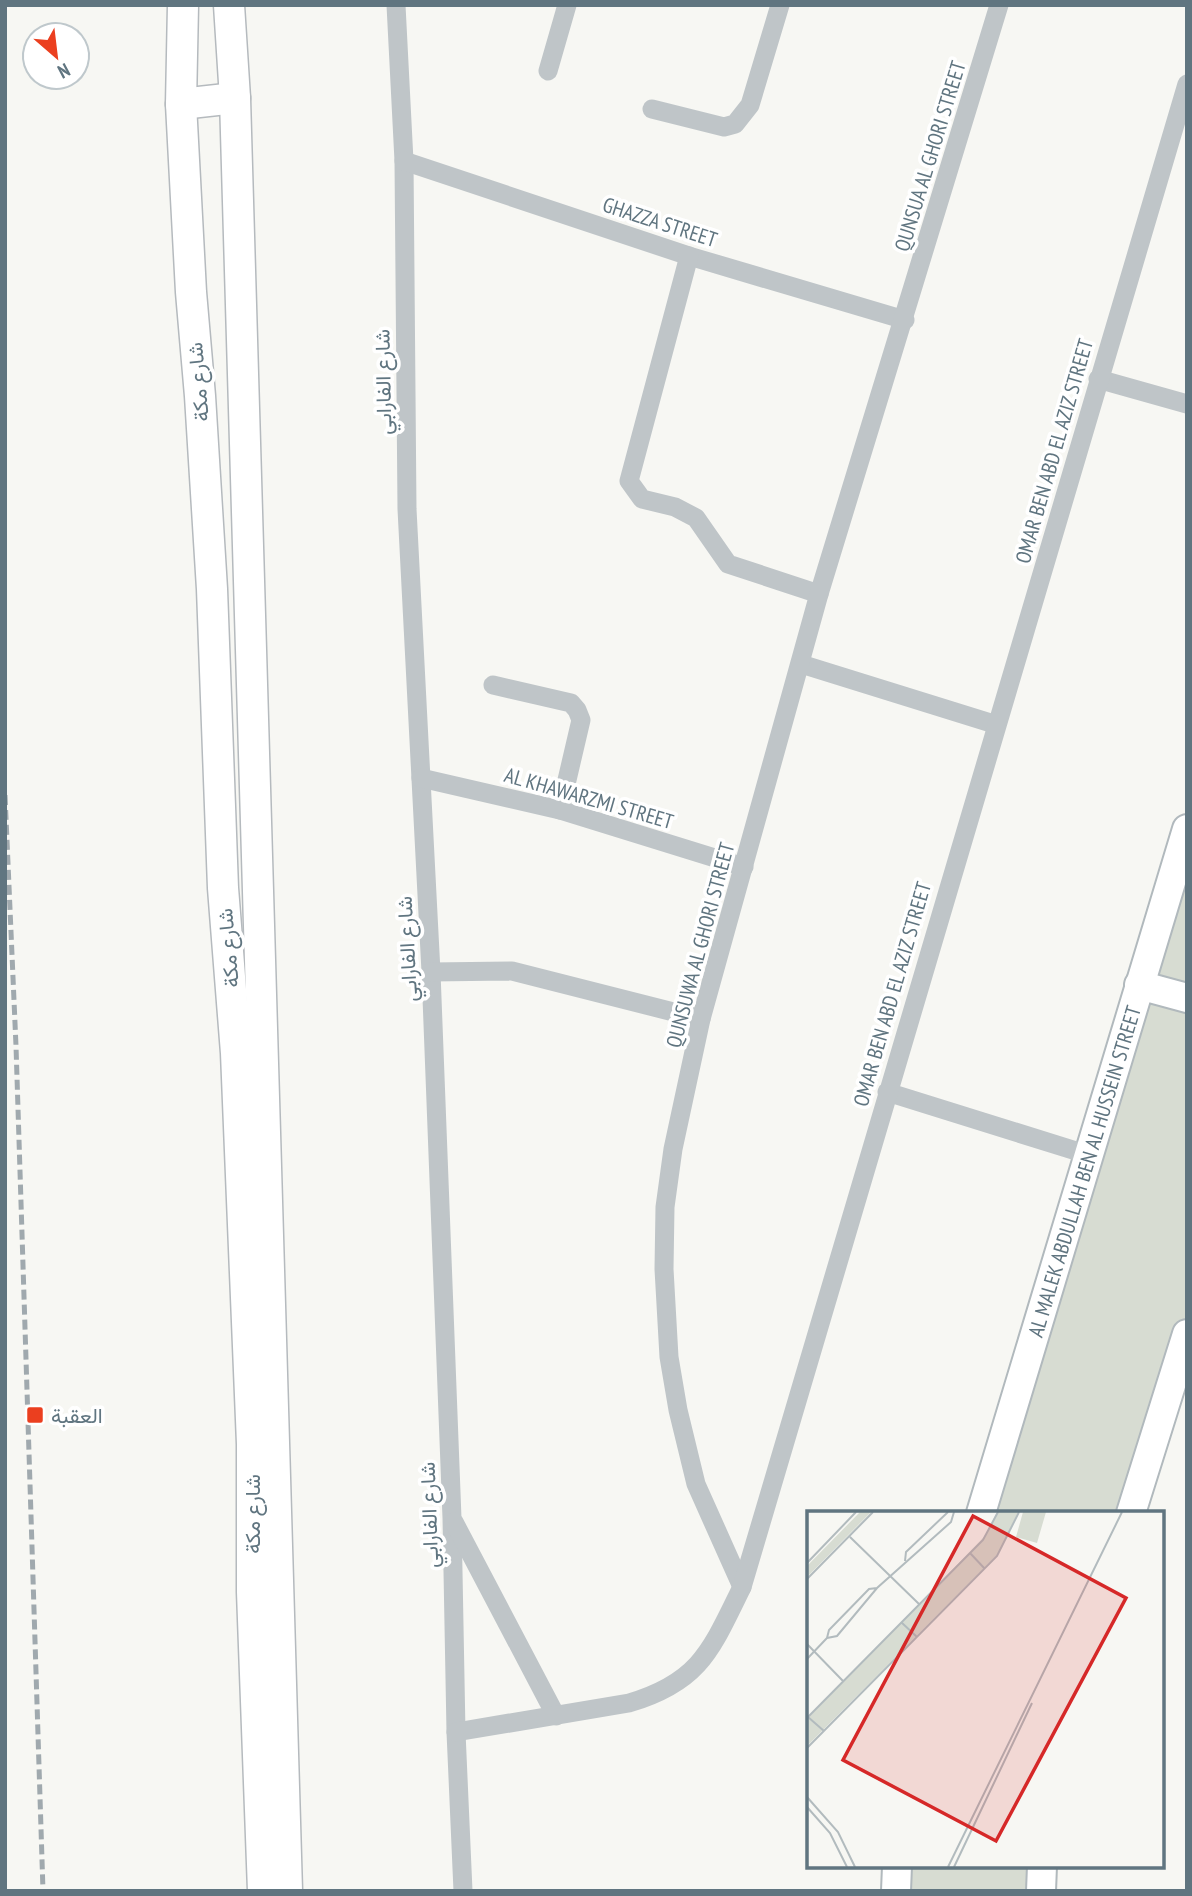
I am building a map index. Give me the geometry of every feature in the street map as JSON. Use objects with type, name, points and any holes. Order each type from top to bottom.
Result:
[{"type":"main road","name":"شارع مكة","points":[[183,5],[181,104],[212,589],[223,888],[236,1053],[252,1444],[252,1592],[263,1891]]},
{"type":"main road","name":"شارع مكة","points":[[229,5],[235,98],[287,1891]]},
{"type":"main road","points":[[181,104],[235,98]]},
{"type":"main road","name":"AL MALEK ABDULLAH BEN AL HUSSEIN STREET","points":[[982,1511],[1187,829]]},
{"type":"main road","points":[[1139,985],[1187,998]]},
{"type":"main road","points":[[1132,1511],[1187,1334]]},
{"type":"main road","points":[[1041,1891],[1042,1868]]},
{"type":"street","name":"شارع الفارابي","points":[[396,5],[404,161],[407,509],[431,972],[463,1891]]},
{"type":"street","points":[[548,71],[567,5]]},
{"type":"street","points":[[652,109],[724,127],[735,124],[750,106],[780,5]]},
{"type":"street","name":"QUNSUA AL GHORI STREET","points":[[905,320],[999,5]]},
{"type":"street","name":"OMAR BEN ABD EL AZIZ STREET","points":[[456,1732],[629,1703],[654,1696],[691,1673],[706,1654],[742,1587],[995,724],[1187,84]]},
{"type":"street","name":"GHAZZA STREET","points":[[404,161],[690,256],[905,320]]},
{"type":"street","points":[[690,256],[629,481],[642,499],[675,507],[696,518],[727,564],[819,594]]},
{"type":"street","name":"QUNSUWA AL GHORI STREET","points":[[742,1587],[696,1484],[685,1449],[669,1357],[665,1207],[673,1149],[701,1020],[819,594],[905,320]]},
{"type":"street","points":[[1098,379],[1187,404]]},
{"type":"street","points":[[801,664],[995,724]]},
{"type":"street","points":[[493,685],[571,703],[577,710],[581,720],[560,810]]},
{"type":"street","name":"AL KHAWARZMI STREET","points":[[421,778],[560,810],[744,867]]},
{"type":"street","points":[[431,972],[512,971],[701,1020]]},
{"type":"street","points":[[887,1092],[1089,1155]]},
{"type":"street","points":[[452,1518],[556,1716]]},
{"type":"shaded area","points":[[1187,851],[1187,1335],[1134,1511],[982,1511]]},
{"type":"shaded area","points":[[906,1868],[1051,1868],[1049,1891],[905,1891]]},
{"type":"railway","points":[[5,795],[16,1046],[43,1891]]},
{"type":"place","name":"العقبة","points":[[35,1415]]}]
